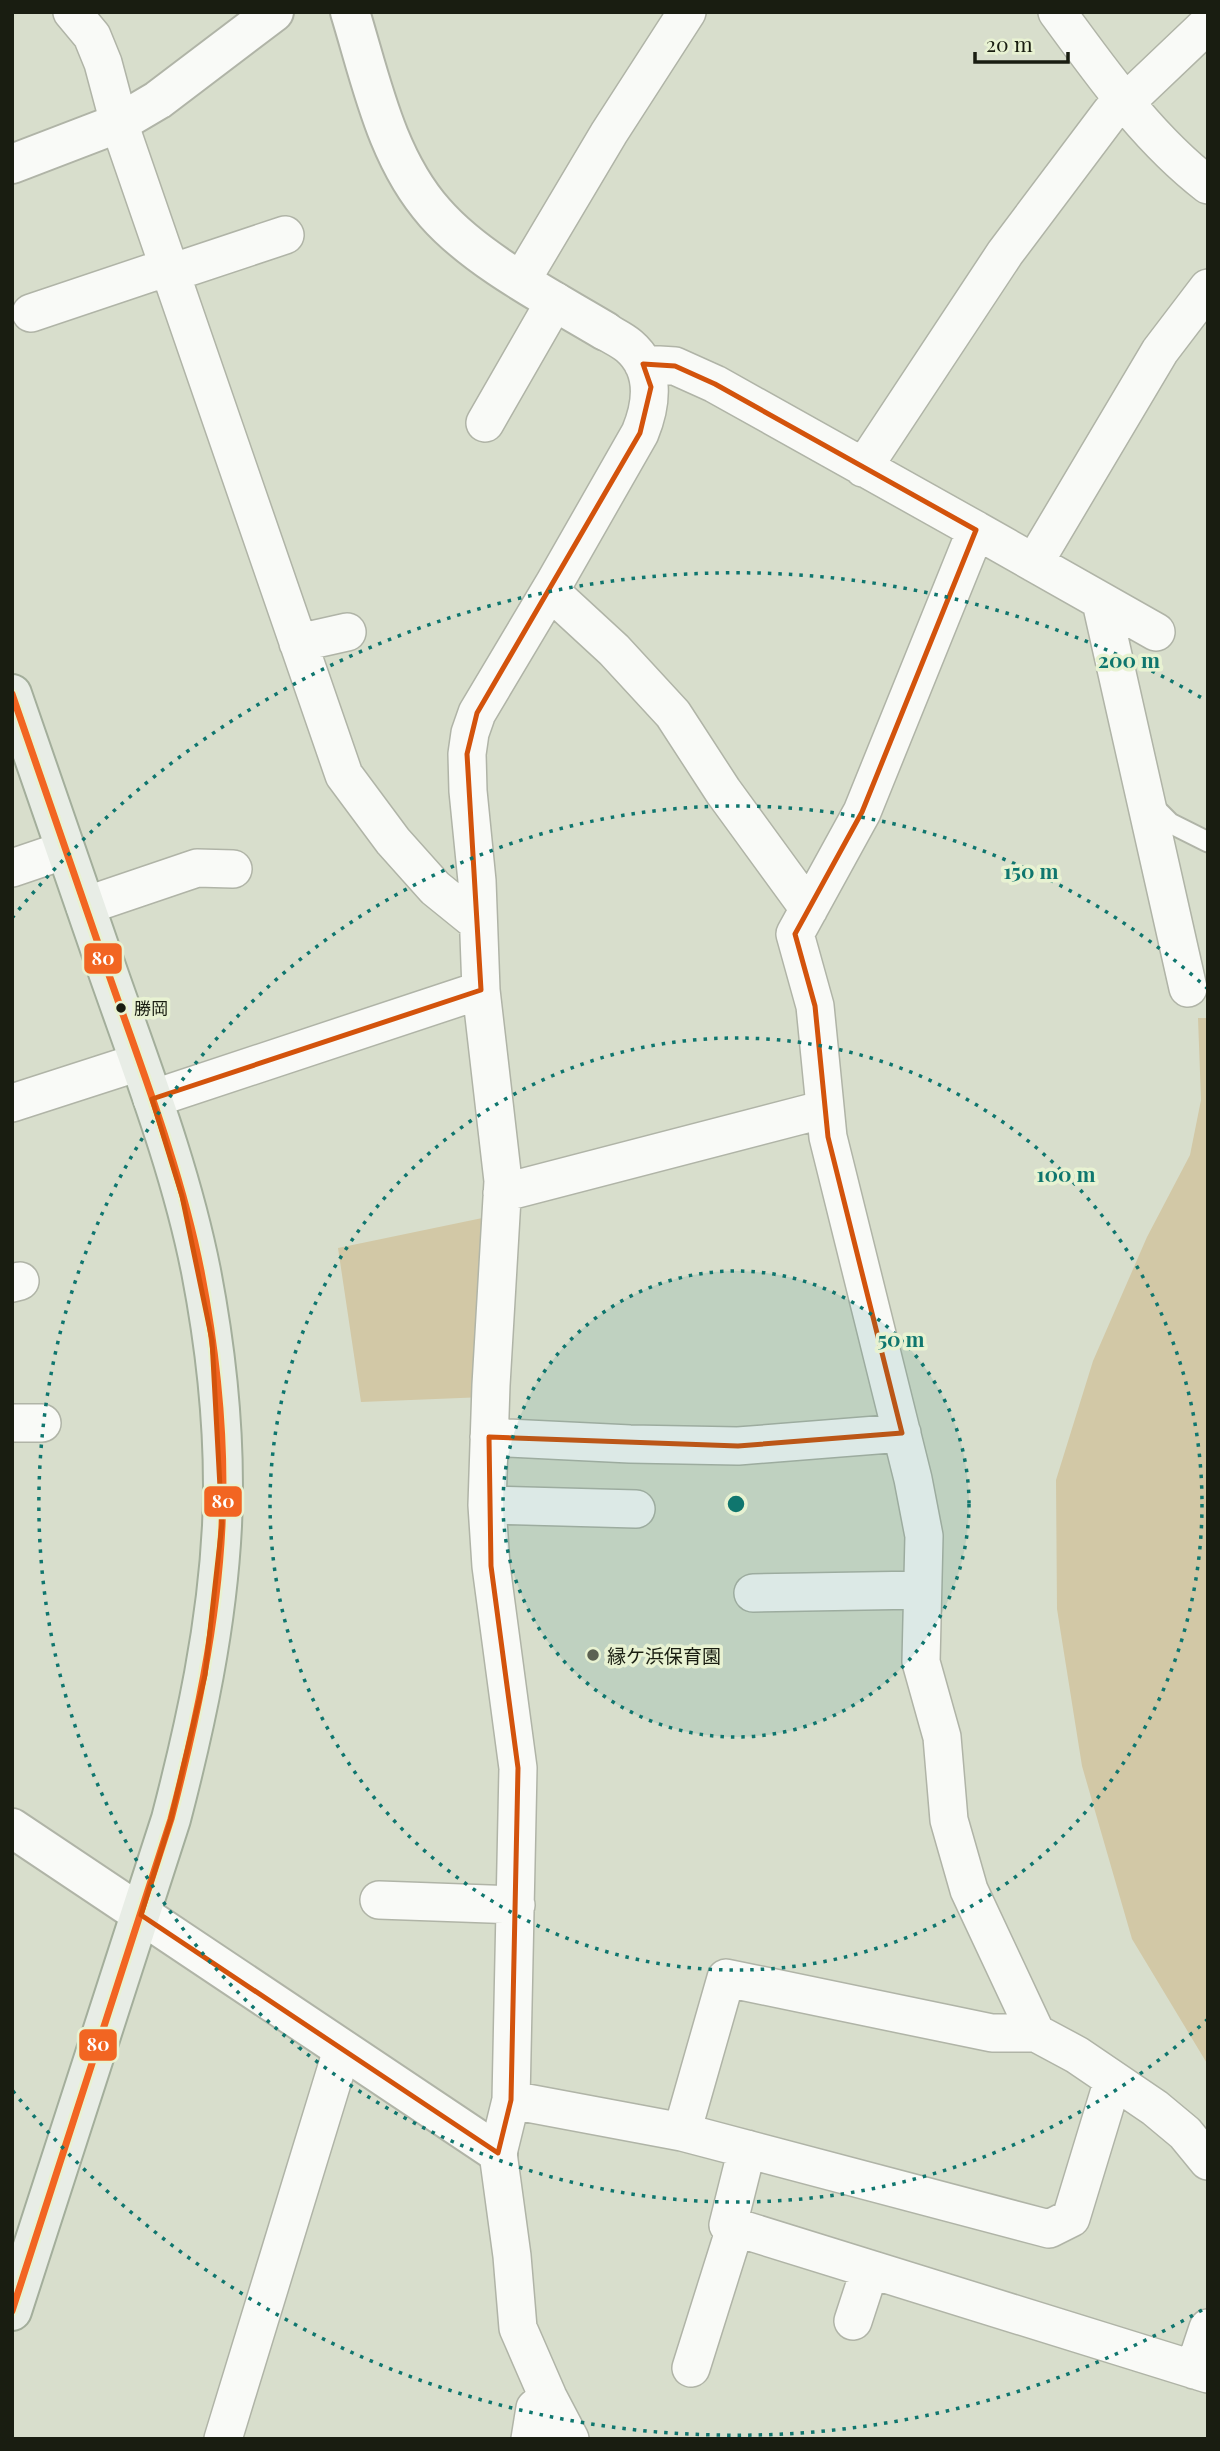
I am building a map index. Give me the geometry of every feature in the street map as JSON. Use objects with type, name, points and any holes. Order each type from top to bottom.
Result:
[{"type":"main road","points":[[12,694],[152,1099],[182,1196],[200,1269],[210,1328],[222,1455],[222,1524],[217,1601],[205,1675],[171,1819],[12,2311]]},
{"type":"street","points":[[72,12],[92,36],[103,63],[119,123],[344,775],[393,842],[435,888],[477,922]]},
{"type":"street","points":[[12,164],[119,123],[158,100],[274,12]]},
{"type":"street","points":[[350,12],[388,133],[412,180],[434,213],[466,242],[521,281],[630,346],[643,364],[650,387],[648,412],[640,433],[477,713],[467,754],[477,881],[481,990],[503,1181],[487,1505],[491,1566],[518,1768],[511,2100],[498,2153],[512,2256],[518,2328],[548,2398],[570,2439]]},
{"type":"street","points":[[521,281],[609,133],[687,12]]},
{"type":"street","points":[[1057,12],[1126,102],[1180,163],[1208,185]]},
{"type":"street","points":[[863,468],[1005,253],[1111,112],[1126,102],[1208,24]]},
{"type":"street","points":[[31,313],[285,235]]},
{"type":"street","points":[[1034,564],[1160,351],[1208,288]]},
{"type":"street","points":[[485,423],[555,301]]},
{"type":"street","points":[[643,364],[675,366],[715,384],[1156,632]]},
{"type":"street","points":[[976,530],[862,812],[795,934],[814,1006],[828,1137],[902,1433],[924,1536],[921,1662],[942,1737],[949,1820],[969,1890],[1036,2033]]},
{"type":"street","points":[[550,591],[614,650],[673,713],[723,791],[809,909]]},
{"type":"street","points":[[1101,602],[1188,988]]},
{"type":"street","points":[[298,643],[347,632]]},
{"type":"street","points":[[12,868],[65,850]]},
{"type":"street","points":[[85,906],[197,868],[233,869]]},
{"type":"street","points":[[152,1099],[481,990]]},
{"type":"street","points":[[12,1103],[139,1062]]},
{"type":"street","points":[[502,1193],[825,1109]]},
{"type":"street","points":[[489,1437],[738,1446],[902,1433]]},
{"type":"street","points":[[487,1505],[636,1509]]},
{"type":"street","points":[[753,1593],[922,1590]]},
{"type":"street","points":[[12,1828],[498,2153]]},
{"type":"street","points":[[379,1900],[516,1905]]},
{"type":"street","points":[[682,2132],[726,1978],[992,2033],[1036,2033],[1077,2055],[1155,2108],[1185,2133],[1208,2161]]},
{"type":"street","points":[[223,2439],[342,2050]]},
{"type":"street","points":[[511,2100],[682,2132],[1049,2228],[1071,2218],[1112,2080]]},
{"type":"street","points":[[747,2149],[728,2225],[735,2228],[1201,2372],[1208,2328]]},
{"type":"street","points":[[691,2368],[735,2228]]},
{"type":"street","points":[[853,2321],[870,2269]]},
{"type":"street","points":[[530,2439],[535,2408],[548,2398]]},
{"type":"lane","points":[[1146,800],[1170,822],[1208,842]]},
{"type":"highlighted area","points":[[643,364],[675,366],[715,384],[976,530],[862,812],[795,934],[815,1006],[828,1137],[902,1433],[738,1446],[489,1437],[491,1566],[518,1768],[511,2100],[498,2153],[141,1915],[171,1819],[205,1675],[222,1524],[212,1340],[182,1196],[152,1099],[481,990],[467,754],[477,713],[640,433],[651,387]]},
{"type":"shaded area","points":[[1198,1018],[1208,1018],[1208,2065],[1132,1939],[1082,1766],[1057,1609],[1056,1480],[1093,1361],[1147,1237],[1190,1155],[1201,1100]]},
{"type":"shaded area","points":[[492,1216],[485,1397],[361,1402],[338,1248]]},
{"type":"transit line","name":"80","points":[[12,694],[148,1085],[183,1196],[201,1271],[212,1334],[223,1462],[222,1526],[215,1600],[189,1747],[171,1819],[12,2311]]},
{"type":"place","name":"勝岡","points":[[121,1008]]},
{"type":"place","name":"縁ケ浜保育園","points":[[593,1655]]}]
